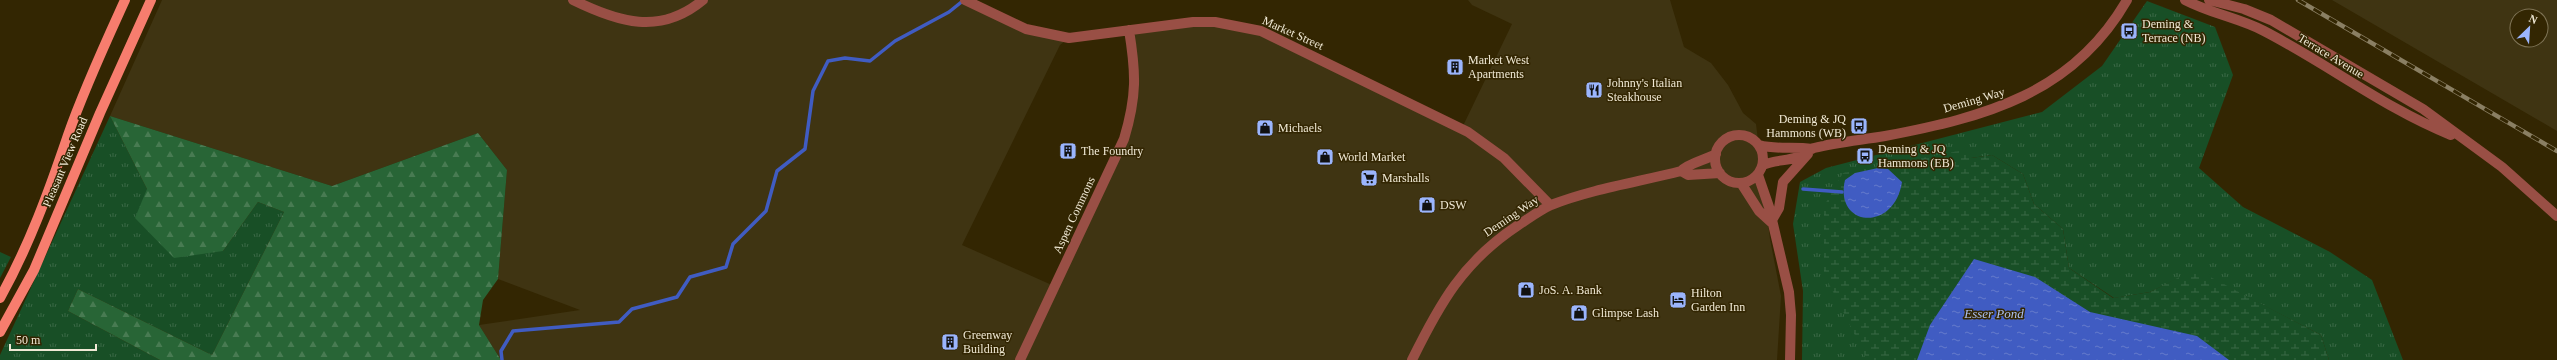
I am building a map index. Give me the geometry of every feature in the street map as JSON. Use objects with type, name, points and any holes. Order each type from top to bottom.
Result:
[{"type":"main road","name":"Pleasant View Road","points":[[0,298],[20,262],[54,179],[74,121],[125,0]]},
{"type":"main road","name":"Pleasant View Road","points":[[0,332],[34,270],[100,113],[151,0]]},
{"type":"street","points":[[573,0],[622,21],[635,23],[651,22],[676,16],[703,0]]},
{"type":"street","name":"Market Street","points":[[965,0],[1026,28],[1069,38],[1193,22],[1215,22],[1260,31],[1468,132],[1504,158],[1550,205]]},
{"type":"street","name":"Deming Way","points":[[1759,145],[1769,148],[1796,146],[1812,148],[1886,135],[1977,115],[2016,101],[2036,91],[2074,65],[2107,30],[2127,0]]},
{"type":"street","name":"Terrace Avenue","points":[[2185,0],[2206,11],[2264,31],[2416,121],[2462,139]]},
{"type":"street","name":"Terrace Avenue","points":[[2209,0],[2244,9],[2271,20],[2423,109],[2502,167],[2557,216]]},
{"type":"street","name":"Aspen Commons","points":[[1020,360],[1124,139],[1132,114],[1136,71],[1129,30]]},
{"type":"street","points":[[1733,136],[1745,136],[1759,145],[1763,158],[1763,165],[1758,174],[1741,183],[1729,181],[1720,173],[1715,161],[1716,154],[1721,143],[1733,136]]},
{"type":"street","points":[[1771,222],[1779,208],[1783,182],[1812,148]]},
{"type":"street","name":"Deming Way","points":[[1763,165],[1773,160],[1796,157],[1812,148]]},
{"type":"street","name":"Deming Way","points":[[1412,360],[1435,312],[1462,272],[1488,246],[1550,205],[1681,171],[1687,165],[1698,163],[1716,154]]},
{"type":"street","name":"Deming Way","points":[[1681,171],[1688,175],[1720,173]]},
{"type":"street","points":[[1758,174],[1769,207],[1771,222],[1789,292],[1791,315],[1790,360]]},
{"type":"street","points":[[1741,183],[1759,211],[1771,222]]},
{"type":"shaded area","points":[[162,0],[965,0],[998,16],[1069,38],[1060,45],[962,245],[1054,286],[1130,123],[1133,29],[1235,24],[1462,128],[1512,24],[1472,5],[1468,0],[1670,0],[1684,47],[1711,63],[1728,85],[1743,113],[1756,124],[1770,239],[1781,296],[1777,360],[501,360],[479,325],[580,310],[498,279],[507,170],[478,133],[332,186],[110,116]]},
{"type":"shaded area","points":[[2332,0],[2557,0],[2557,131]]},
{"type":"green space","points":[[2147,1],[2215,27],[2233,75],[2199,168],[2243,207],[2330,252],[2372,280],[2403,360],[2329,360],[2321,335],[2195,270],[2150,292],[2114,298],[2069,268],[2063,229],[2034,204],[2023,174],[1992,155],[1971,158],[1865,356],[1865,360],[1802,360],[1803,291],[1793,224],[1800,182],[1826,168],[2042,112],[2102,66]]},
{"type":"green space","points":[[110,116],[147,189],[223,251],[258,202],[284,212],[212,355],[78,289],[68,311],[160,360],[0,360],[0,355]]},
{"type":"green space","points":[[110,116],[332,186],[478,133],[507,170],[498,279],[483,300],[479,325],[501,360],[160,360],[68,311],[78,289],[212,355],[284,212],[258,202],[223,251],[174,258],[135,218],[147,189]]},
{"type":"green space","points":[[1964,150],[1971,158],[1992,155],[2023,174],[2034,204],[2063,229],[2069,268],[2113,298],[2150,292],[2195,269],[2321,335],[2329,360],[1865,360],[1865,355],[1824,274],[1824,206],[1843,173]]},
{"type":"green space","points":[[0,252],[11,257],[0,278]]},
{"type":"water","points":[[1878,168],[1888,169],[1902,182],[1897,198],[1888,210],[1878,216],[1866,218],[1856,215],[1848,207],[1844,196],[1845,180],[1855,173]]},
{"type":"water","name":"Esser Pond","points":[[1974,259],[2035,277],[2090,312],[2197,336],[2229,360],[1917,360],[1930,325]]},
{"type":"waterway","points":[[502,360],[501,351],[513,331],[619,322],[632,309],[677,297],[690,277],[726,267],[733,244],[766,211],[777,171],[805,149],[813,91],[828,61],[845,58],[870,61],[895,41],[949,12],[964,0]]},
{"type":"waterway","points":[[1803,189],[1842,192]]},
{"type":"railway","points":[[2298,0],[2557,151]]},
{"type":"place","name":"Deming & Terrace (NB)","points":[[2129,31]]},
{"type":"place","name":"Market West Apartments","points":[[1455,67]]},
{"type":"place","name":"Johnny's Italian Steakhouse","points":[[1594,90]]},
{"type":"place","name":"Deming & JQ Hammons (WB)","points":[[1859,126]]},
{"type":"place","name":"Michaels","points":[[1265,128]]},
{"type":"place","name":"The Foundry","points":[[1068,151]]},
{"type":"place","name":"Deming & JQ Hammons (EB)","points":[[1865,156]]},
{"type":"place","name":"World Market","points":[[1325,157]]},
{"type":"place","name":"Marshalls","points":[[1369,178]]},
{"type":"place","name":"DSW","points":[[1427,205]]},
{"type":"place","name":"JoS. A. Bank","points":[[1526,290]]},
{"type":"place","name":"Hilton Garden Inn","points":[[1678,300]]},
{"type":"place","name":"Glimpse Lash","points":[[1579,313]]},
{"type":"place","name":"Greenway Building","points":[[950,342]]}]
